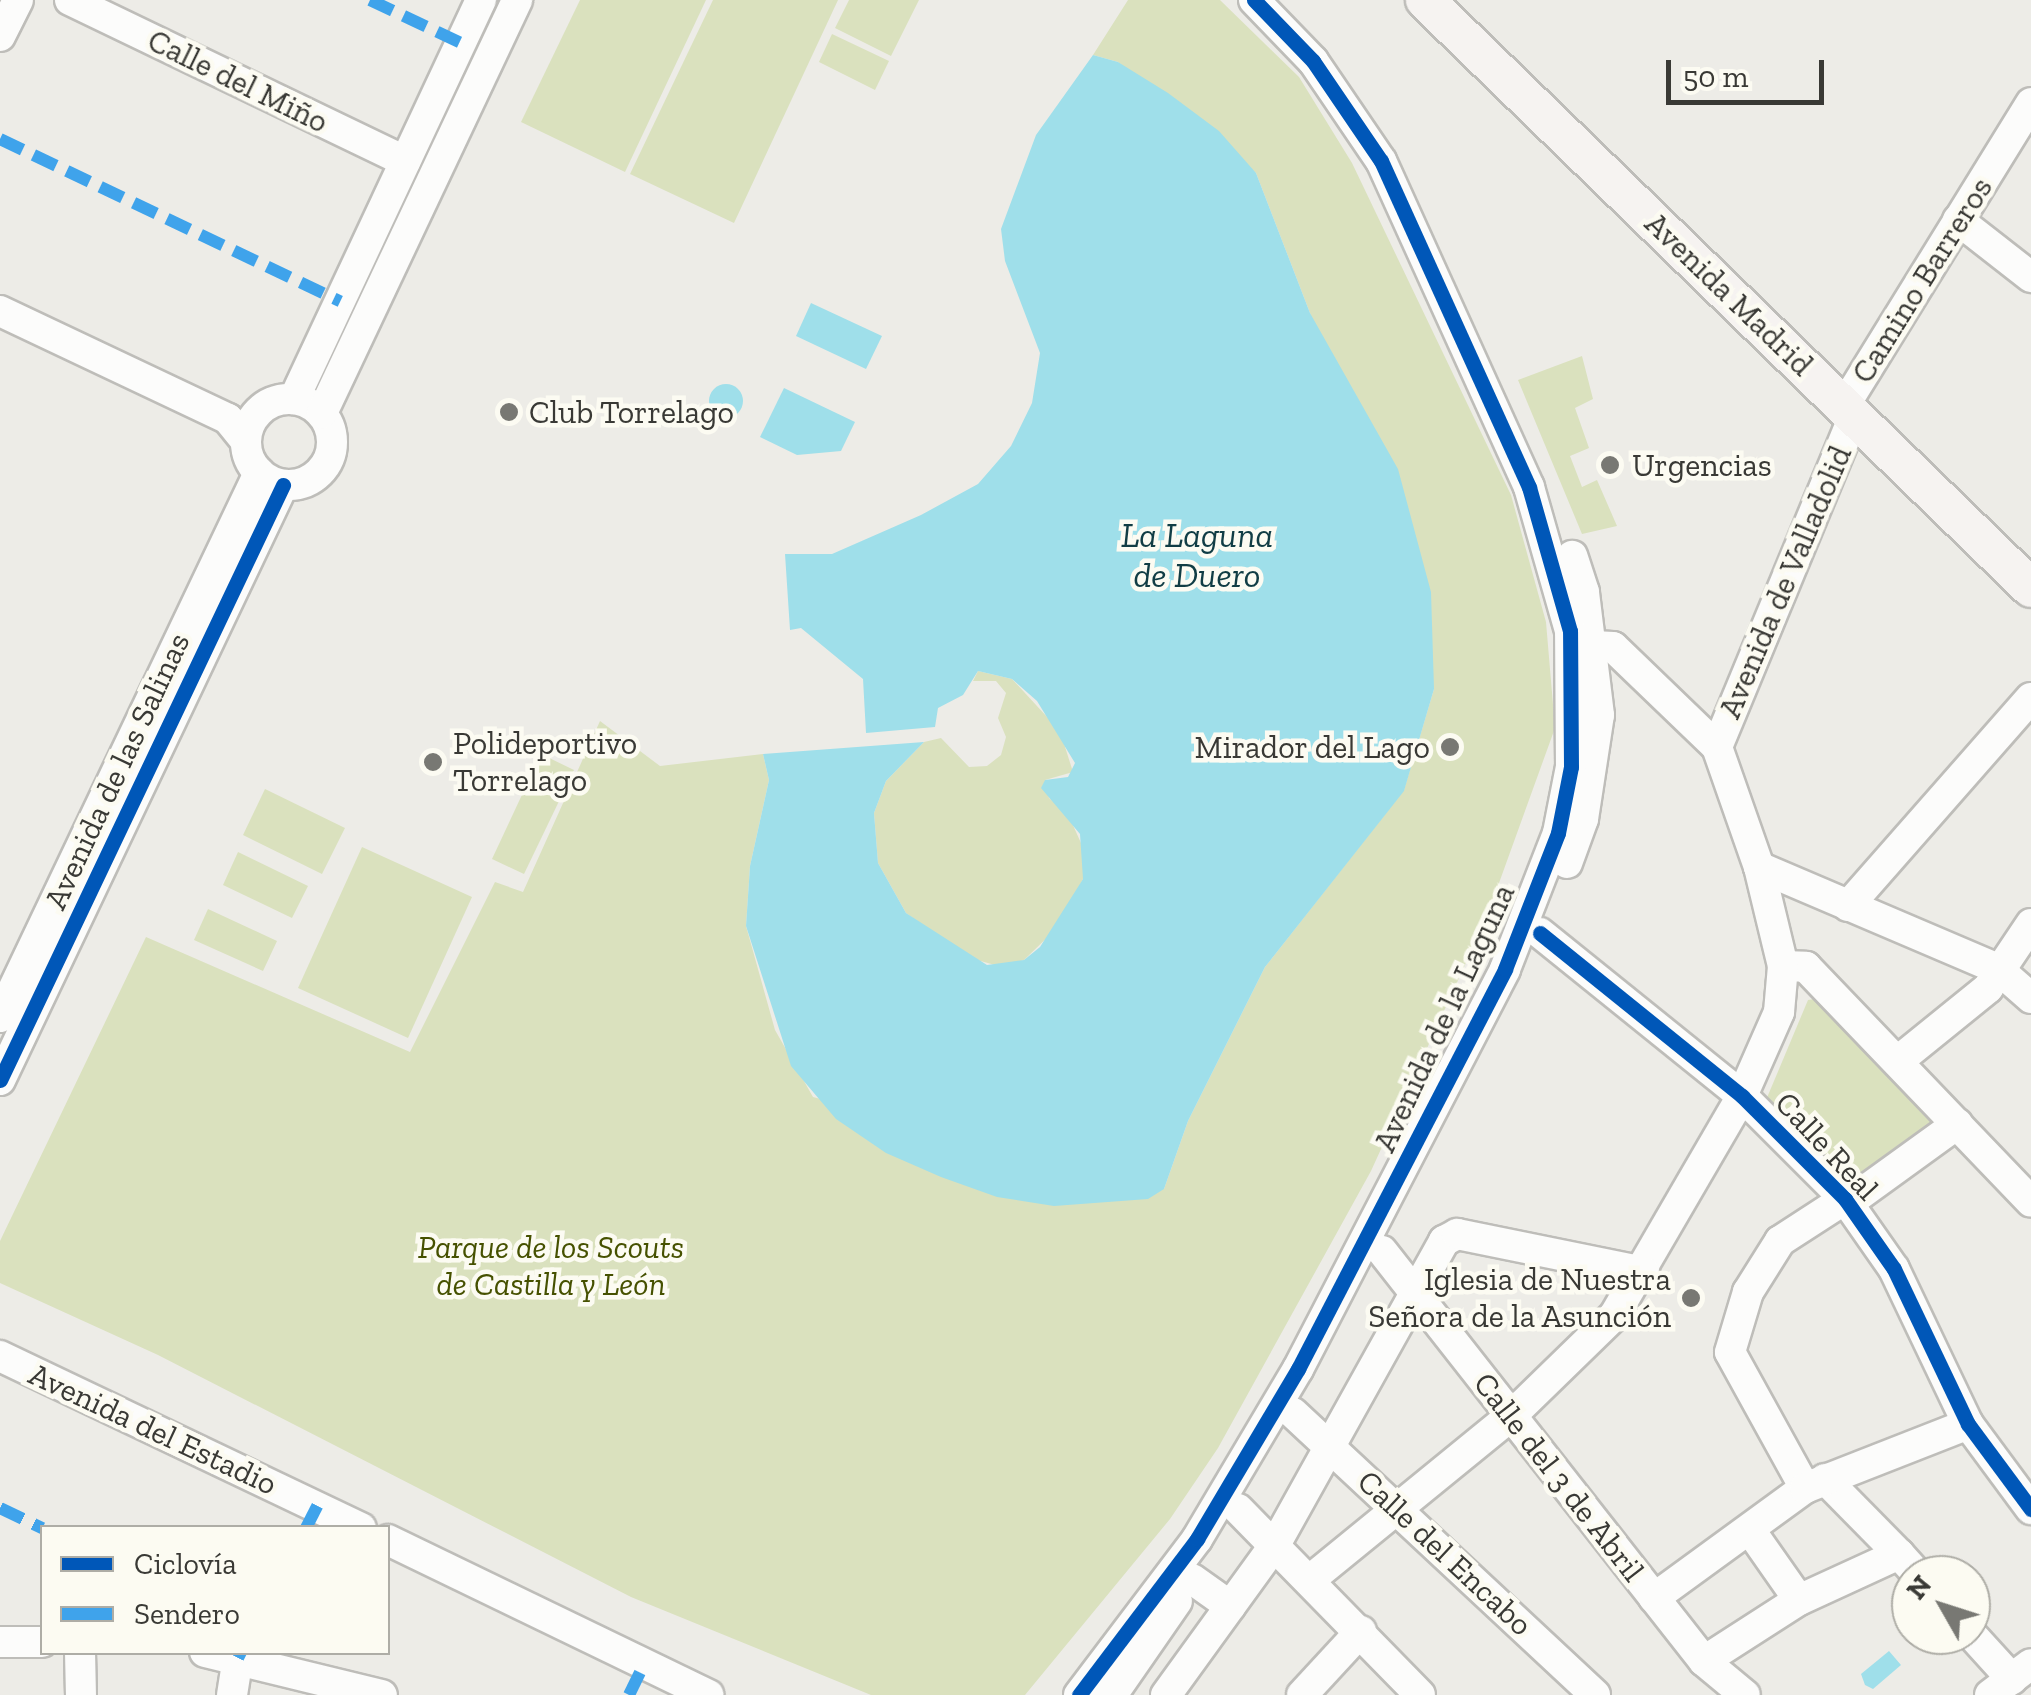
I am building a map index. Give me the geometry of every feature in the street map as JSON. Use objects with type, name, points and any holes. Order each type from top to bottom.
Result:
[{"type":"main road","name":"Avenida Madrid","points":[[1440,5],[2031,588]]},
{"type":"street","points":[[0,36],[18,0]]},
{"type":"street","name":"Calle del Miño","points":[[70,0],[405,161]]},
{"type":"street","points":[[294,399],[481,0]]},
{"type":"street","points":[[0,311],[243,425],[271,479],[304,482],[323,468],[332,446],[322,414],[517,0]]},
{"type":"street","name":"Avenida de la Laguna","points":[[1112,1695],[1238,1509],[1292,1413],[1382,1251],[1540,934],[1584,819],[1598,710],[1581,644],[1529,487],[1436,272],[1349,107],[1254,0]]},
{"type":"street","name":"Avenida de la Laguna","points":[[1079,1695],[1197,1539],[1262,1430],[1505,969],[1558,834],[1572,767],[1584,592],[1546,480],[1449,252],[1362,94],[1281,0]]},
{"type":"street","name":"Camino Barreros","points":[[1849,411],[1958,220],[2031,104]]},
{"type":"street","points":[[1958,220],[2031,278]]},
{"type":"street","points":[[243,425],[274,401],[294,399],[322,414]]},
{"type":"street","name":"Avenida de Valladolid","points":[[1717,748],[1849,411]]},
{"type":"street","name":"Avenida de las Salinas","points":[[0,1016],[271,479]]},
{"type":"street","name":"Avenida de las Salinas","points":[[0,1080],[271,479]]},
{"type":"street","points":[[1310,1579],[1400,1510],[1511,1416],[1614,1316],[1644,1272],[1742,1096],[1779,1012],[1783,966],[1760,867],[1717,748],[1613,646],[1581,644]]},
{"type":"street","points":[[1598,710],[1605,693],[1625,678],[1646,679]]},
{"type":"street","points":[[1848,906],[2031,698]]},
{"type":"street","points":[[1760,867],[2031,985]]},
{"type":"street","points":[[1898,1061],[1988,988],[2031,924]]},
{"type":"street","name":"Calle Real","points":[[1540,934],[1742,1096],[1846,1201],[1894,1269],[1968,1424],[2031,1509]]},
{"type":"street","points":[[1783,966],[1806,966],[2031,1202]]},
{"type":"street","points":[[1998,970],[2031,998]]},
{"type":"street","points":[[1897,1555],[1815,1484],[1730,1352],[1748,1292],[1780,1241],[1846,1201],[1957,1124]]},
{"type":"street","points":[[1166,1695],[1276,1543],[1412,1290],[1444,1241],[1457,1234],[1644,1272]]},
{"type":"street","name":"Calle del 3 de Abril","points":[[1382,1251],[1704,1661],[1745,1695]]},
{"type":"street","name":"Avenida del Estadio","points":[[0,1356],[355,1525]]},
{"type":"street","name":"Calle del Encabo","points":[[1292,1413],[1595,1695]]},
{"type":"street","points":[[1654,1598],[1815,1484],[1968,1424]]},
{"type":"street","points":[[1238,1509],[1361,1631],[1409,1691]]},
{"type":"street","points":[[1750,1530],[1799,1600]]},
{"type":"street","points":[[390,1541],[708,1695]]},
{"type":"street","points":[[1704,1661],[1799,1600],[1891,1571]]},
{"type":"street","points":[[1192,1579],[1230,1606]]},
{"type":"street","points":[[1302,1695],[1361,1631]]},
{"type":"street","points":[[0,1642],[40,1642]]},
{"type":"street","points":[[80,1655],[80,1695]]},
{"type":"street","points":[[222,1655],[382,1695]]},
{"type":"street","points":[[1990,1655],[2011,1679]]},
{"type":"street","points":[[232,1695],[238,1658]]},
{"type":"green space","points":[[580,0],[706,0],[625,172],[521,122]]},
{"type":"green space","points":[[713,0],[838,0],[734,223],[630,174]]},
{"type":"green space","points":[[849,0],[919,0],[891,56],[835,28]]},
{"type":"green space","name":"Parque de los Scouts de Castilla y León","points":[[1128,0],[1220,0],[1299,77],[1352,163],[1511,495],[1546,622],[1555,728],[1486,919],[1371,1171],[1218,1448],[1170,1519],[1025,1695],[871,1695],[631,1597],[158,1355],[0,1283],[0,1241],[146,937],[410,1052],[495,882],[523,892],[600,721],[660,766],[763,754],[769,780],[750,866],[746,926],[775,1030],[813,1097],[1164,1189],[1188,1121],[1265,967],[1404,790],[1434,689],[1310,313],[1256,173],[1118,62],[1093,55]]},
{"type":"green space","points":[[832,34],[889,61],[875,90],[819,62]]},
{"type":"green space","points":[[1582,356],[1593,399],[1575,408],[1589,448],[1570,456],[1582,487],[1597,480],[1617,526],[1582,534],[1518,380]]},
{"type":"green space","points":[[978,671],[1012,679],[1060,731],[1073,772],[1045,780],[1049,798],[1068,814],[1085,852],[1083,879],[1059,926],[1024,960],[1002,967],[970,958],[906,913],[878,863],[874,813],[886,781],[924,742],[941,738],[969,767],[987,766],[1001,755],[1006,737],[998,718],[1006,693],[996,681],[973,681]]},
{"type":"green space","points":[[541,754],[574,770],[524,874],[492,859]]},
{"type":"green space","points":[[265,789],[345,828],[322,874],[243,835]]},
{"type":"green space","points":[[362,847],[472,897],[408,1038],[298,988]]},
{"type":"green space","points":[[238,852],[308,886],[292,918],[223,885]]},
{"type":"green space","points":[[208,909],[277,941],[263,971],[194,940]]},
{"type":"green space","points":[[1820,998],[1936,1127],[1850,1189],[1766,1100],[1808,1000]]},
{"type":"water","name":"La Laguna de Duero","points":[[1093,55],[1118,62],[1168,93],[1219,131],[1256,173],[1310,313],[1398,469],[1431,592],[1434,689],[1404,791],[1265,967],[1188,1121],[1164,1189],[1148,1199],[1054,1206],[997,1197],[941,1177],[886,1153],[836,1119],[791,1066],[746,926],[750,866],[769,780],[763,754],[924,742],[886,781],[874,813],[878,863],[906,913],[987,965],[1024,960],[1040,947],[1083,879],[1080,834],[1041,788],[1045,780],[1068,777],[1075,763],[1037,701],[1012,679],[978,671],[963,695],[938,708],[935,727],[866,733],[863,679],[801,628],[790,630],[785,554],[832,554],[921,515],[978,484],[1011,446],[1032,403],[1040,353],[1005,261],[1001,229],[1036,135]]},
{"type":"water","points":[[811,303],[882,336],[866,369],[796,336]]},
{"type":"water","points":[[726,384],[738,389],[743,401],[738,413],[726,418],[714,413],[709,401],[714,389]]},
{"type":"water","points":[[784,388],[855,422],[841,451],[797,455],[760,437]]},
{"type":"water","points":[[1889,1651],[1901,1665],[1873,1689],[1865,1685],[1861,1674]]},
{"type":"marked path","points":[[370,0],[461,43]]},
{"type":"marked path","points":[[0,139],[340,301]]},
{"type":"marked path","points":[[308,1525],[317,1506]]},
{"type":"marked path","points":[[0,1508],[40,1527]]},
{"type":"marked path","points":[[629,1695],[644,1664]]},
{"type":"cycle path","points":[[1079,1695],[1197,1539],[1298,1369],[1505,969],[1558,833],[1571,767],[1570,631],[1529,487],[1381,161],[1313,61],[1254,0]]},
{"type":"cycle path","points":[[0,1080],[283,485]]},
{"type":"cycle path","points":[[1540,933],[1742,1096],[1845,1199],[1894,1269],[1968,1424],[2031,1509]]},
{"type":"place","name":"Club Torrelago","points":[[509,412]]},
{"type":"place","name":"Urgencias","points":[[1610,465]]},
{"type":"place","name":"Mirador del Lago","points":[[1450,747]]},
{"type":"place","name":"Polideportivo Torrelago","points":[[433,762]]},
{"type":"place","name":"Iglesia de Nuestra Señora de la Asunción","points":[[1691,1298]]}]
